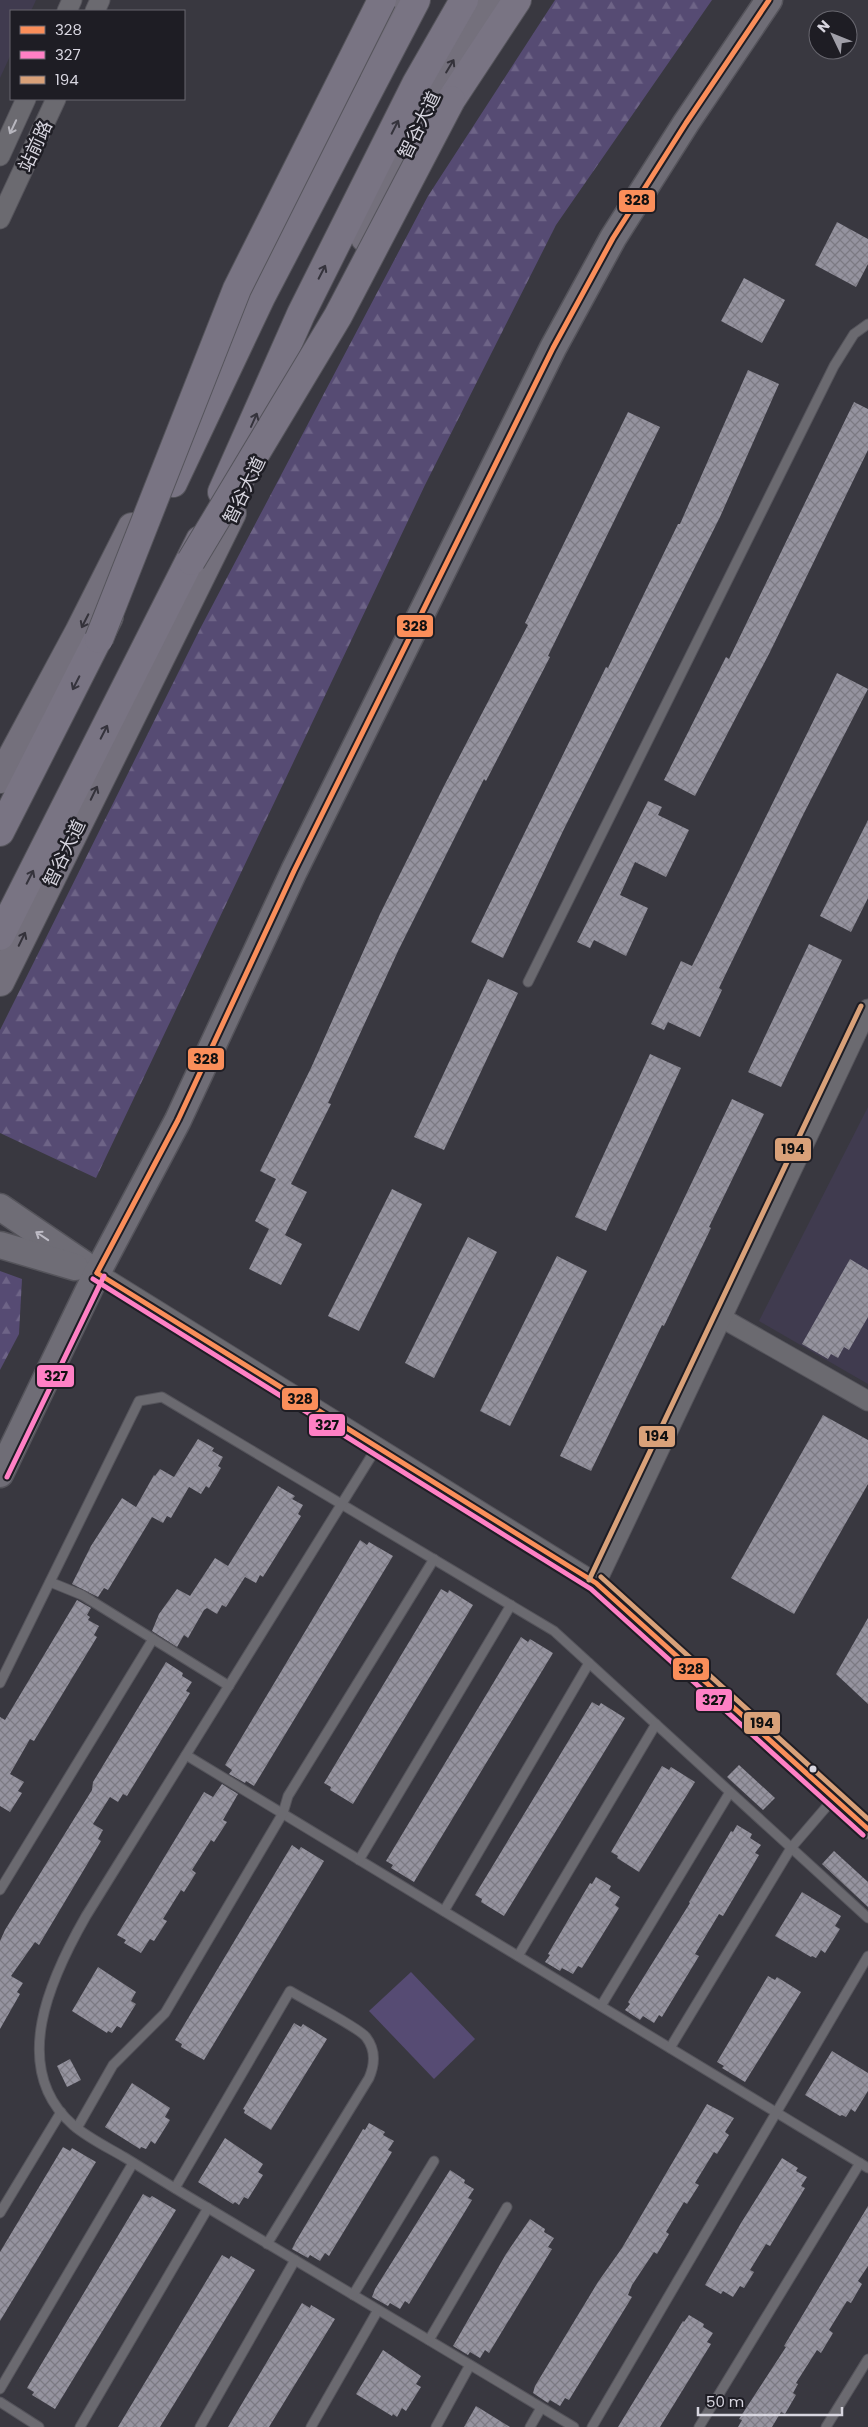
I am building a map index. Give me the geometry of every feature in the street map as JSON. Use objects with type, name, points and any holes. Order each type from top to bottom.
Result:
[{"type":"highway","points":[[99,639],[237,289],[382,0]]},
{"type":"highway","points":[[0,832],[99,639],[261,297],[416,0]]},
{"type":"highway","name":"智谷大道","points":[[0,936],[191,561],[301,314],[416,84],[464,0]]},
{"type":"highway","points":[[191,561],[338,316],[451,100],[511,0]]},
{"type":"highway","points":[[451,100],[517,0]]},
{"type":"main road","points":[[0,779],[79,632],[374,45],[400,0]]},
{"type":"main road","name":"智谷大道","points":[[0,982],[269,439],[435,91],[491,0]]},
{"type":"street","points":[[0,1474],[97,1273],[178,1120],[298,862],[553,348],[613,238],[686,123],[769,0]]},
{"type":"street","name":"站前路","points":[[0,156],[26,100]]},
{"type":"street","name":"站前路","points":[[0,219],[56,100]]},
{"type":"street","points":[[596,1583],[868,1009]]},
{"type":"street","points":[[0,1207],[97,1273],[596,1583],[868,1829]]},
{"type":"street","points":[[0,1245],[97,1273]]},
{"type":"street","points":[[722,1318],[868,1401]]},
{"type":"lane","points":[[528,982],[834,366],[854,334],[868,324]]},
{"type":"lane","points":[[0,1682],[139,1401],[162,1397],[554,1631],[868,1918]]},
{"type":"lane","points":[[377,1447],[76,1933],[60,1966],[50,1993],[38,2046],[39,2060],[46,2086],[61,2112],[77,2128],[574,2427]]},
{"type":"lane","points":[[77,2128],[113,2065],[166,2013],[283,1813],[288,1796],[434,1559]]},
{"type":"lane","points":[[50,1582],[82,1595],[229,1686]]},
{"type":"lane","points":[[359,1860],[511,1605]]},
{"type":"lane","points":[[0,1890],[153,1639]]},
{"type":"lane","points":[[444,1911],[589,1663]]},
{"type":"lane","points":[[518,1956],[656,1724]]},
{"type":"lane","points":[[186,1755],[864,2165],[699,2427]]},
{"type":"lane","points":[[601,2006],[730,1792]]},
{"type":"lane","points":[[670,2048],[791,1848],[834,1798]]},
{"type":"lane","points":[[592,2427],[868,1956]]},
{"type":"lane","points":[[175,2188],[290,1991],[365,2035],[373,2051],[374,2059],[369,2078],[267,2244]]},
{"type":"lane","points":[[0,2214],[61,2112]]},
{"type":"lane","points":[[353,2295],[434,2161]]},
{"type":"lane","points":[[0,2389],[133,2163]]},
{"type":"lane","points":[[429,2340],[507,2207]]},
{"type":"lane","points":[[80,2427],[208,2208]]},
{"type":"lane","points":[[200,2427],[295,2260]]},
{"type":"lane","points":[[311,2427],[378,2310]]},
{"type":"lane","points":[[826,2427],[868,2359]]},
{"type":"lane","points":[[436,2427],[470,2365]]},
{"type":"lane","points":[[0,2402],[38,2427]]},
{"type":"lane","points":[[530,2427],[541,2408]]},
{"type":"shaded area","points":[[0,0],[36,0],[31,10],[10,10],[10,56],[0,78]]},
{"type":"shaded area","points":[[868,1107],[868,1384],[759,1321]]},
{"type":"green space","points":[[555,0],[712,0],[556,225],[425,485],[96,1178],[0,1133],[0,1030],[201,627],[428,196]]},
{"type":"green space","points":[[0,1271],[22,1279],[19,1334],[0,1370]]},
{"type":"green space","points":[[411,1972],[475,2039],[434,2079],[369,2011]]},
{"type":"building","points":[[837,222],[868,239],[868,264],[856,287],[815,265]]},
{"type":"building","points":[[744,278],[785,300],[762,343],[721,321]]},
{"type":"building","points":[[748,370],[779,384],[720,517],[563,831],[503,958],[471,942],[606,667],[608,668],[678,524],[680,524]]},
{"type":"building","points":[[854,402],[868,409],[868,450],[770,652],[695,796],[664,780],[726,657],[729,659]]},
{"type":"building","points":[[628,412],[660,427],[548,656],[550,657],[486,781],[484,779],[399,949],[328,1103],[331,1104],[291,1184],[307,1192],[285,1235],[302,1244],[281,1285],[249,1269],[269,1229],[255,1221],[276,1179],[260,1171],[311,1068],[380,914],[528,625],[525,623]]},
{"type":"building","points":[[837,673],[868,689],[804,813],[719,988],[722,990],[700,1037],[668,1022],[664,1030],[651,1024],[681,961],[692,966]]},
{"type":"building","points":[[648,801],[662,807],[658,815],[689,830],[666,877],[635,862],[620,895],[648,908],[626,956],[594,940],[590,948],[577,942]]},
{"type":"building","points":[[868,820],[868,898],[851,932],[820,916]]},
{"type":"building","points":[[809,944],[842,960],[781,1087],[748,1072]]},
{"type":"building","points":[[488,979],[518,993],[444,1150],[414,1137]]},
{"type":"building","points":[[650,1054],[681,1068],[606,1231],[575,1217]]},
{"type":"building","points":[[732,1099],[764,1114],[709,1227],[711,1228],[664,1326],[662,1325],[591,1471],[560,1456]]},
{"type":"building","points":[[392,1189],[422,1204],[359,1331],[328,1316]]},
{"type":"building","points":[[468,1237],[497,1252],[434,1378],[405,1363]]},
{"type":"building","points":[[557,1256],[587,1271],[510,1426],[480,1411]]},
{"type":"building","points":[[850,1259],[868,1270],[868,1317],[849,1350],[844,1347],[838,1358],[831,1354],[828,1359],[802,1344]]},
{"type":"building","points":[[823,1415],[868,1440],[868,1484],[794,1614],[731,1578]]},
{"type":"building","points":[[198,1439],[214,1448],[212,1451],[223,1457],[218,1466],[221,1468],[209,1488],[206,1486],[201,1494],[189,1487],[171,1518],[167,1516],[163,1523],[152,1517],[108,1590],[104,1588],[98,1597],[72,1584],[91,1546],[122,1498],[136,1507],[154,1475],[160,1469],[174,1477]]},
{"type":"building","points":[[278,1486],[295,1496],[292,1499],[303,1505],[298,1514],[301,1516],[263,1577],[260,1575],[256,1583],[245,1577],[226,1607],[222,1605],[217,1614],[207,1608],[204,1610],[188,1638],[184,1635],[177,1647],[152,1631],[159,1614],[177,1589],[190,1596],[215,1558],[228,1566]]},
{"type":"building","points":[[360,1540],[367,1545],[369,1542],[393,1556],[254,1786],[246,1781],[245,1783],[229,1774],[232,1770],[225,1765]]},
{"type":"building","points":[[441,1589],[448,1593],[449,1590],[473,1605],[353,1804],[330,1790],[331,1787],[324,1783]]},
{"type":"building","points":[[77,1600],[91,1608],[87,1615],[90,1617],[88,1620],[99,1626],[94,1635],[97,1637],[34,1741],[30,1739],[10,1774],[24,1782],[18,1791],[22,1793],[10,1812],[0,1806],[0,1717],[5,1720]]},
{"type":"building","points":[[868,1618],[868,1704],[836,1674]]},
{"type":"building","points":[[521,1637],[528,1642],[530,1639],[553,1653],[414,1882],[391,1868],[393,1865],[386,1861]]},
{"type":"building","points":[[166,1662],[183,1673],[182,1676],[192,1682],[186,1691],[190,1693],[127,1796],[123,1794],[118,1802],[110,1797],[93,1824],[103,1830],[98,1839],[101,1841],[39,1945],[35,1942],[11,1976],[23,1983],[17,1992],[20,1994],[0,2029],[0,1941],[92,1790],[93,1782]]},
{"type":"building","points":[[592,1702],[599,1706],[601,1703],[625,1718],[504,1916],[481,1902],[482,1899],[475,1895]]},
{"type":"building","points":[[739,1765],[775,1798],[763,1810],[727,1777]]},
{"type":"building","points":[[662,1766],[669,1770],[671,1767],[695,1782],[639,1872],[611,1852]]},
{"type":"building","points":[[222,1784],[238,1794],[223,1820],[227,1822],[214,1842],[211,1840],[192,1870],[196,1873],[184,1892],[181,1890],[163,1919],[167,1921],[154,1941],[150,1939],[141,1953],[124,1943],[126,1940],[117,1935],[204,1792],[213,1797]]},
{"type":"building","points":[[737,1825],[752,1834],[750,1838],[761,1845],[755,1853],[759,1855],[723,1916],[719,1914],[695,1954],[699,1956],[662,2017],[659,2015],[654,2023],[643,2016],[640,2020],[625,2010],[630,2004],[628,2002],[690,1903],[731,1831],[733,1832]]},
{"type":"building","points":[[292,1845],[299,1850],[301,1847],[324,1861],[204,2060],[181,2047],[182,2044],[175,2040]]},
{"type":"building","points":[[834,1851],[868,1882],[868,1907],[822,1864]]},
{"type":"building","points":[[596,1877],[611,1886],[609,1890],[620,1897],[615,1905],[619,1908],[582,1968],[578,1966],[573,1974],[562,1968],[560,1971],[545,1962],[550,1955],[548,1954],[590,1883],[592,1884]]},
{"type":"building","points":[[802,1892],[841,1916],[835,1926],[840,1929],[825,1953],[821,1950],[816,1958],[775,1936]]},
{"type":"building","points":[[98,1967],[136,1992],[131,2001],[136,2004],[121,2028],[117,2026],[112,2033],[108,2031],[107,2033],[72,2011]]},
{"type":"building","points":[[768,1976],[775,1980],[777,1977],[801,1992],[745,2082],[722,2068],[724,2066],[717,2062]]},
{"type":"building","points":[[294,2023],[301,2027],[303,2024],[327,2039],[271,2130],[244,2113],[245,2110],[243,2109]]},
{"type":"building","points":[[832,2051],[868,2073],[868,2091],[855,2112],[851,2109],[846,2117],[840,2116],[805,2095]]},
{"type":"building","points":[[70,2059],[81,2080],[67,2087],[57,2066]]},
{"type":"building","points":[[132,2083],[170,2108],[165,2117],[170,2120],[155,2144],[151,2141],[146,2149],[141,2147],[140,2149],[105,2127]]},
{"type":"building","points":[[707,2104],[734,2118],[725,2132],[729,2135],[717,2154],[714,2152],[695,2183],[699,2185],[687,2204],[684,2202],[666,2232],[669,2234],[657,2254],[654,2252],[632,2285],[628,2295],[632,2297],[569,2400],[565,2398],[560,2406],[550,2400],[548,2403],[533,2393],[535,2386],[598,2282],[622,2248]]},
{"type":"building","points":[[369,2123],[385,2132],[383,2135],[394,2141],[388,2150],[392,2152],[329,2256],[325,2253],[320,2261],[310,2255],[308,2258],[292,2249],[363,2129],[365,2130]]},
{"type":"building","points":[[225,2138],[263,2164],[258,2172],[263,2175],[248,2199],[244,2197],[239,2205],[235,2202],[233,2204],[198,2182]]},
{"type":"building","points":[[63,2147],[70,2151],[72,2148],[96,2162],[0,2321],[0,2252]]},
{"type":"building","points":[[782,2158],[798,2168],[796,2171],[807,2177],[801,2186],[805,2188],[770,2246],[766,2244],[750,2270],[754,2272],[744,2288],[740,2286],[733,2297],[723,2291],[721,2294],[705,2285]]},
{"type":"building","points":[[450,2170],[465,2180],[464,2183],[474,2189],[468,2198],[472,2200],[409,2304],[405,2301],[400,2309],[390,2303],[388,2306],[372,2297],[375,2289]]},
{"type":"building","points":[[143,2194],[150,2198],[152,2196],[176,2210],[55,2409],[32,2395],[34,2392],[27,2388]]},
{"type":"building","points":[[868,2206],[868,2266],[858,2281],[862,2284],[851,2303],[847,2301],[829,2330],[833,2333],[821,2353],[817,2350],[796,2383],[798,2384],[793,2393],[796,2395],[785,2414],[781,2412],[772,2427],[738,2427],[742,2420],[739,2419],[786,2347],[784,2346]]},
{"type":"building","points":[[530,2219],[545,2229],[544,2232],[554,2238],[548,2247],[552,2249],[489,2353],[485,2350],[480,2358],[470,2352],[468,2355],[453,2346],[506,2254]]},
{"type":"building","points":[[222,2255],[229,2259],[231,2256],[255,2270],[190,2378],[160,2427],[118,2427]]},
{"type":"building","points":[[302,2303],[310,2308],[311,2305],[335,2319],[269,2427],[228,2427]]},
{"type":"building","points":[[689,2315],[704,2324],[703,2327],[713,2333],[707,2342],[711,2344],[660,2427],[618,2427],[683,2321]]},
{"type":"building","points":[[383,2350],[421,2376],[416,2384],[421,2387],[406,2411],[402,2408],[397,2417],[393,2414],[392,2416],[356,2394]]},
{"type":"building","points":[[476,2406],[510,2427],[464,2427]]},
{"type":"transit line","name":"328","points":[[97,1273],[178,1120],[294,871],[553,348],[613,238],[686,123],[769,0]]},
{"type":"transit line","name":"194","points":[[589,1580],[861,1006]]},
{"type":"transit line","name":"328","points":[[97,1273],[596,1583],[868,1829]]},
{"type":"transit line","name":"327","points":[[7,1477],[104,1276]]},
{"type":"transit line","name":"327","points":[[93,1279],[591,1589],[863,1835]]},
{"type":"transit line","name":"194","points":[[601,1577],[868,1819]]}]
